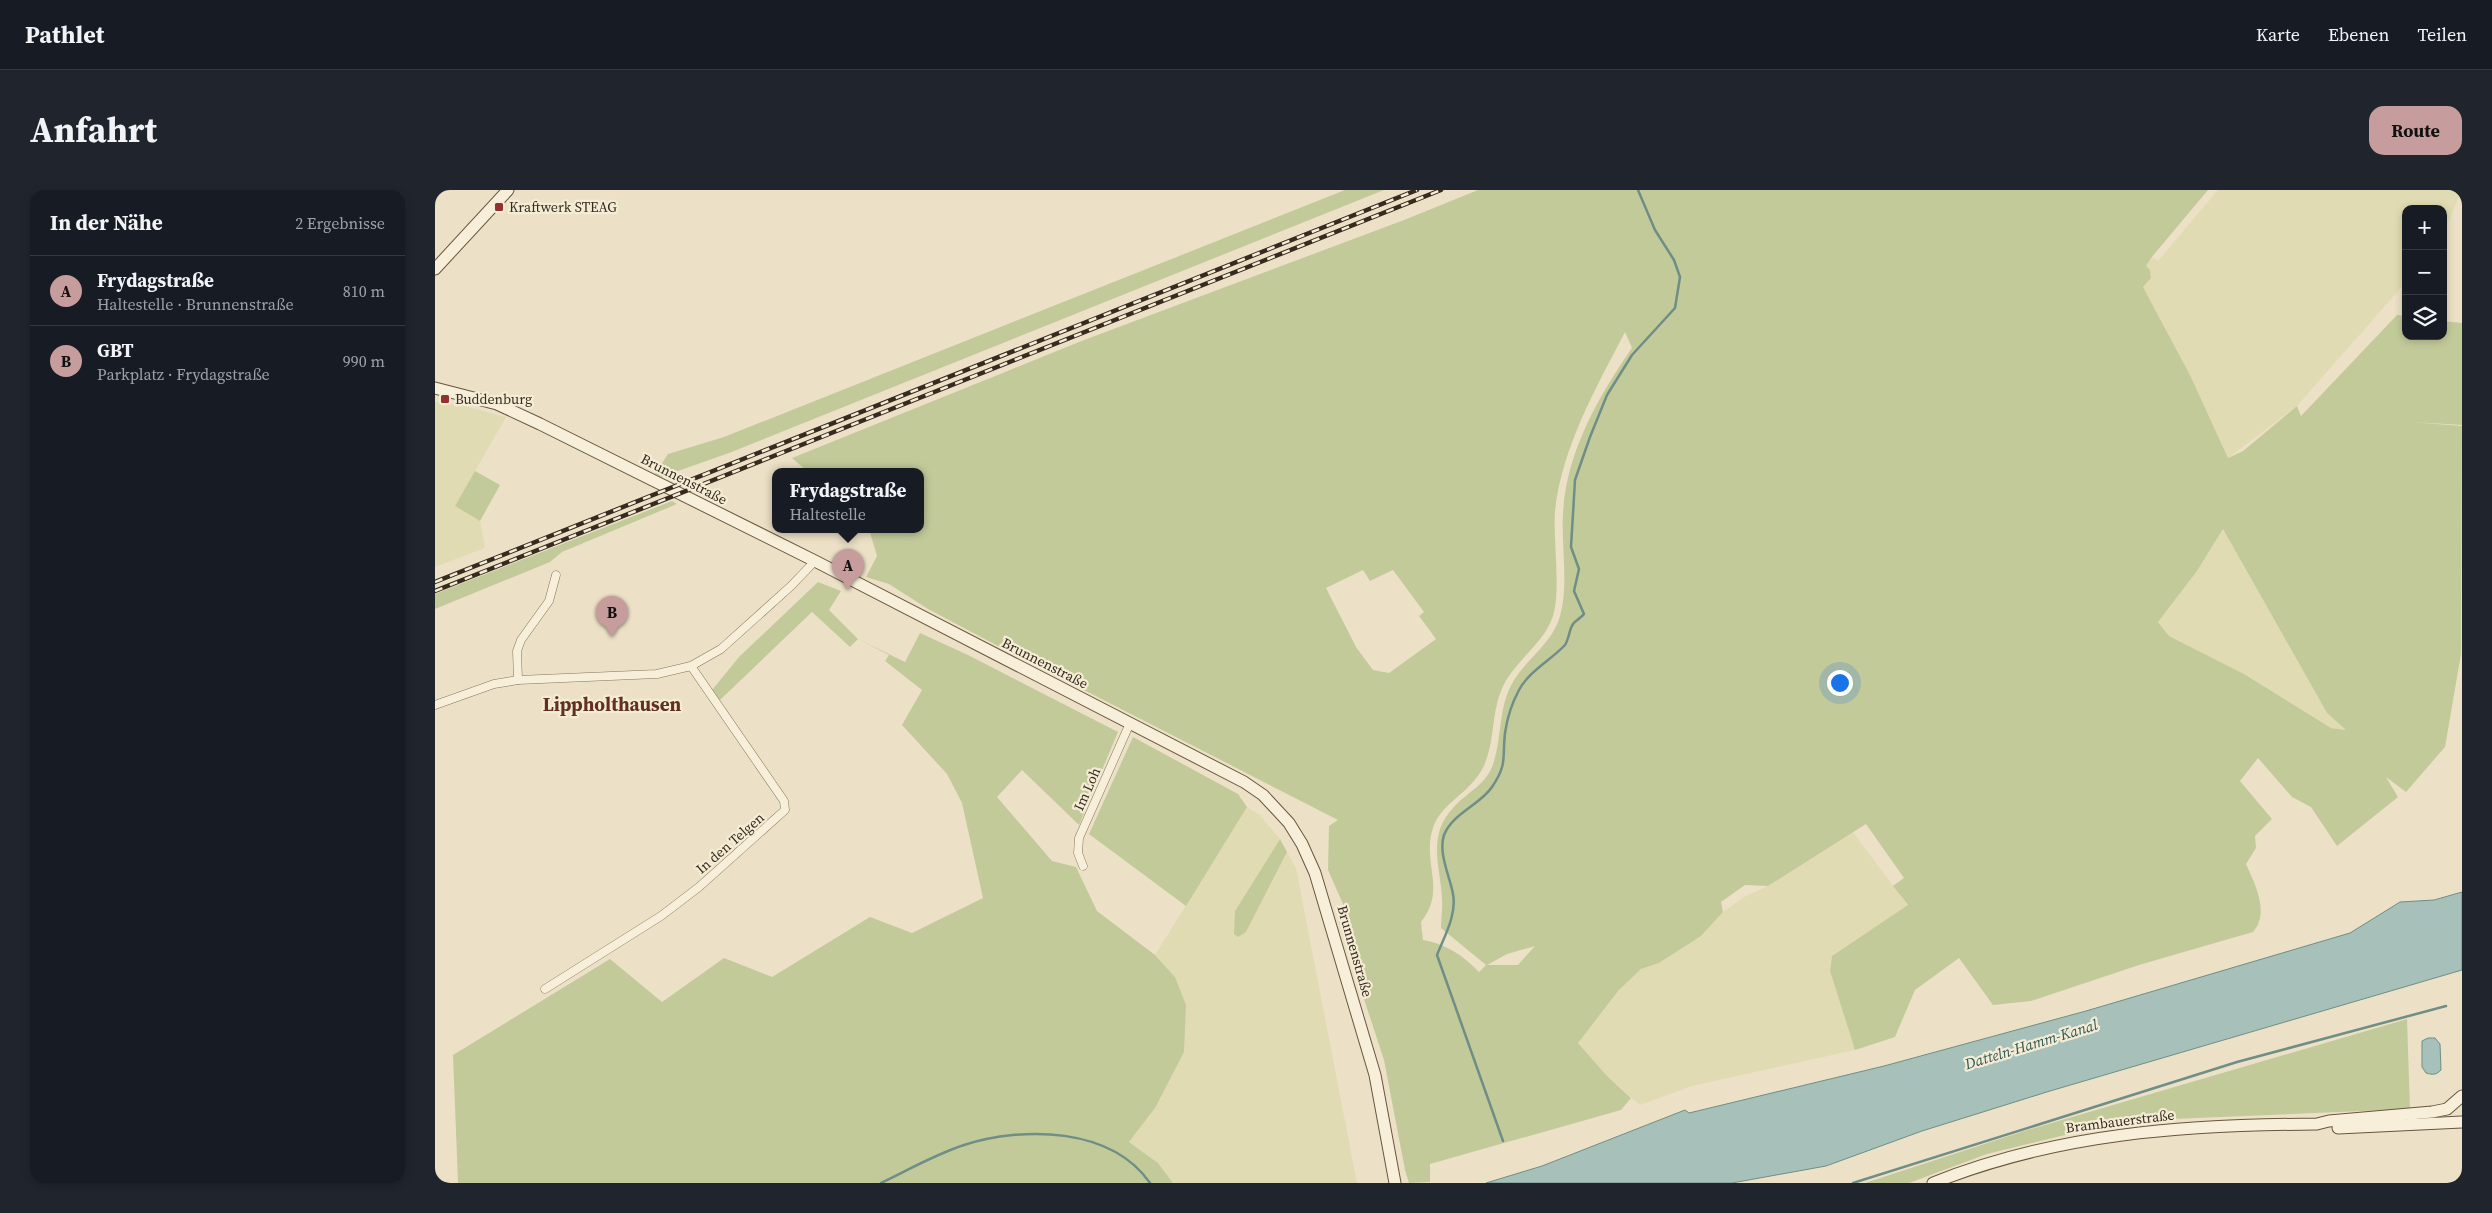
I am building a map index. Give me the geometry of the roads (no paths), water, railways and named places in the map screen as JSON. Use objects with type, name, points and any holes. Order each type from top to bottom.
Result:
[{"type":"street","points":[[435,269],[508,190]]},
{"type":"street","name":"Brunnenstraße","points":[[435,388],[480,399],[512,411],[815,561],[1253,787],[1278,811],[1302,844],[1322,892],[1375,1075],[1395,1183]]},
{"type":"street","points":[[435,705],[494,684],[518,680],[657,674],[691,666],[721,649],[791,586],[815,561]]},
{"type":"street","points":[[518,680],[517,651],[521,640],[549,601],[556,575]]},
{"type":"street","name":"In den Telgen","points":[[545,989],[661,916],[705,881],[785,810],[784,801],[691,666]]},
{"type":"street","name":"Im Loh","points":[[1083,866],[1078,853],[1079,838],[1130,724]]},
{"type":"street","name":"Brambauerstraße","points":[[1933,1183],[1966,1170],[2046,1147],[2125,1133],[2225,1126],[2317,1124],[2329,1121],[2411,1116],[2447,1109],[2462,1096]]},
{"type":"street","points":[[2447,1109],[2462,1110]]},
{"type":"street","name":"Brambauerstraße","points":[[2317,1124],[2330,1129],[2462,1122]]},
{"type":"water","name":"Datteln-Hamm-Kanal","points":[[2462,892],[2462,970],[2050,1091],[1922,1131],[1826,1166],[1732,1183],[1486,1183],[1542,1166],[1685,1110],[1689,1113],[1884,1066],[2086,1011],[2350,933],[2400,902],[2434,900]]},
{"type":"water","points":[[2428,1038],[2435,1038],[2440,1044],[2441,1070],[2434,1074],[2426,1073],[2422,1067],[2422,1041]]},
{"type":"waterway","points":[[1503,1141],[1437,955],[1452,918],[1454,902],[1442,849],[1444,835],[1448,827],[1481,799],[1497,779],[1502,766],[1507,722],[1523,683],[1534,671],[1565,645],[1573,624],[1584,614],[1574,591],[1579,569],[1571,547],[1575,480],[1607,395],[1632,355],[1675,308],[1680,277],[1674,260],[1655,230],[1638,190]]},
{"type":"waterway","points":[[1853,1183],[2237,1062],[2446,1006]]},
{"type":"waterway","points":[[881,1183],[964,1145],[1012,1135],[1038,1134],[1065,1136],[1090,1141],[1113,1151],[1133,1165],[1150,1183]]},
{"type":"railway","points":[[435,582],[1417,190]]},
{"type":"railway","points":[[435,591],[1441,190]]},
{"type":"place","name":"Kraftwerk STEAG","points":[[499,207]]},
{"type":"place","name":"Buddenburg","points":[[445,399]]},
{"type":"place","name":"Frydagstraße","points":[[848,590]]},
{"type":"place","name":"GBT","points":[[612,637]]},
{"type":"district","name":"Lippholthausen","points":[[612,704]]}]
